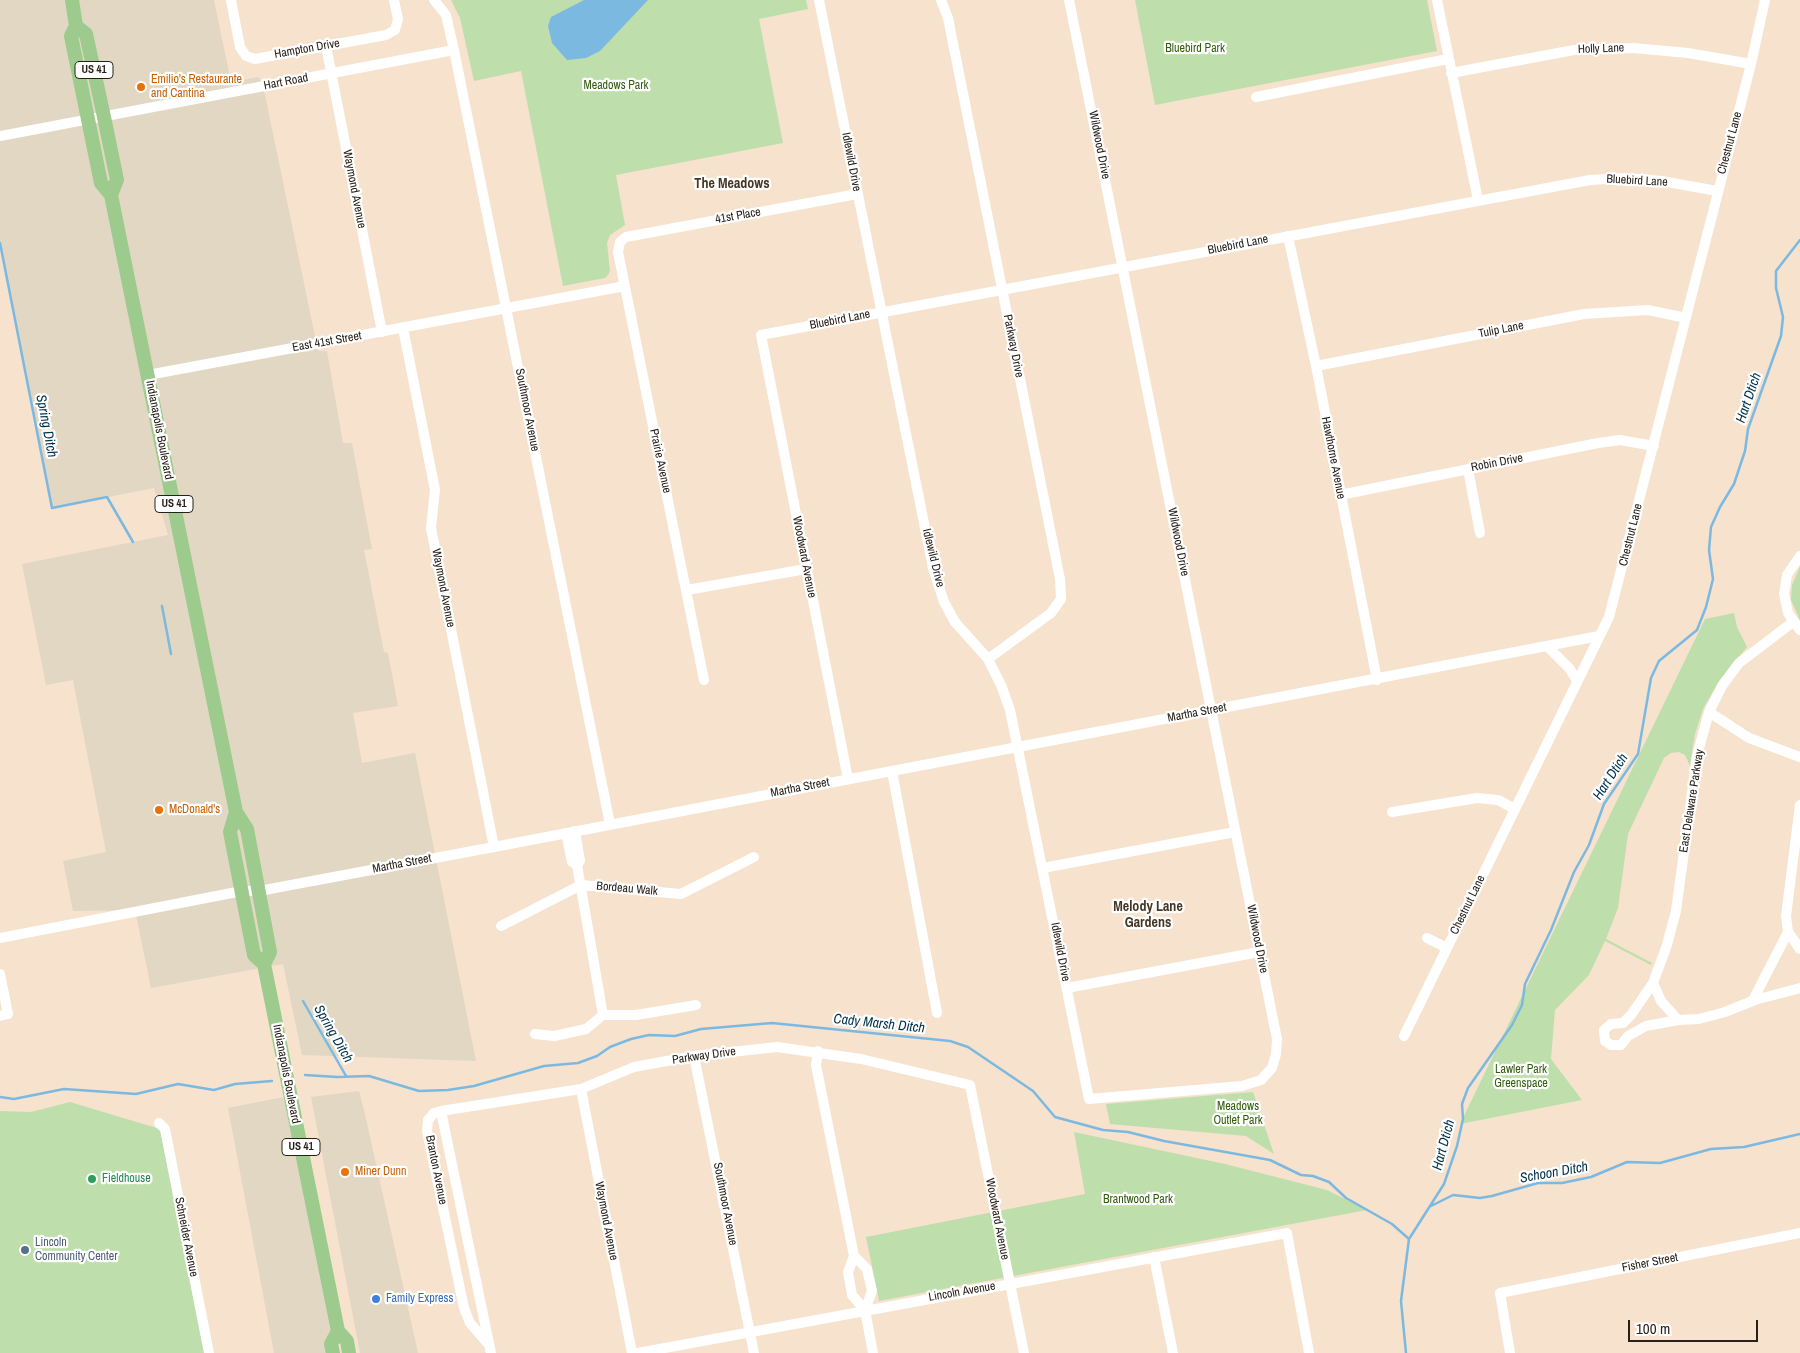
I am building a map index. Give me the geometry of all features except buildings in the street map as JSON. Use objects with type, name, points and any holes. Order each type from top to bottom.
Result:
[{"type":"highway","name":"Indianapolis Boulevard","points":[[72,0],[76,26],[71,36],[88,120],[101,183],[112,195]]},
{"type":"highway","name":"Indianapolis Boulevard","points":[[76,26],[86,34],[117,180],[112,195],[236,812],[247,829],[259,891],[270,952],[264,964]]},
{"type":"highway","name":"Indianapolis Boulevard","points":[[236,812],[230,832],[254,955],[264,964],[338,1331],[347,1341],[349,1353]]},
{"type":"highway","name":"Indianapolis Boulevard","points":[[333,1353],[331,1344],[338,1331]]},
{"type":"street","name":"Hampton Drive","points":[[231,0],[240,47],[246,56],[255,59],[386,35],[395,30],[398,19],[394,0]]},
{"type":"street","name":"Southmoor Avenue","points":[[434,0],[446,15],[454,50],[610,824]]},
{"type":"street","name":"Idlewild Drive","points":[[819,0],[933,568],[944,602],[955,622],[988,659],[1004,693],[1019,746],[1089,1099]]},
{"type":"street","name":"Parkway Drive","points":[[941,0],[948,18],[1060,579],[1061,599],[1051,613],[988,659]]},
{"type":"street","name":"Wildwood Drive","points":[[1069,0],[1277,1039],[1276,1054],[1272,1068],[1261,1080],[1242,1086],[1089,1099]]},
{"type":"street","points":[[1437,0],[1478,200]]},
{"type":"street","name":"Chestnut Lane","points":[[1404,1036],[1609,617],[1751,64],[1764,0]]},
{"type":"street","name":"Waymond Avenue","points":[[326,46],[382,332]]},
{"type":"street","name":"Holly Lane","points":[[1451,73],[1584,49],[1642,49],[1688,53],[1751,64]]},
{"type":"street","name":"Hart Road","points":[[0,136],[454,50]]},
{"type":"street","points":[[1256,97],[1448,59]]},
{"type":"street","name":"Bluebird Lane","points":[[761,335],[1590,180],[1625,178],[1662,181],[1717,191]]},
{"type":"street","name":"41st Place","points":[[620,242],[626,237],[857,194]]},
{"type":"street","name":"Hawthorne Avenue","points":[[1288,236],[1316,366],[1377,680]]},
{"type":"street","name":"Prairie Avenue","points":[[620,242],[618,252],[624,286],[704,680]]},
{"type":"street","name":"East 41st Street","points":[[148,375],[624,286]]},
{"type":"street","name":"Tulip Lane","points":[[1316,366],[1584,314],[1648,310],[1686,318]]},
{"type":"street","name":"Waymond Avenue","points":[[403,328],[436,490],[431,528],[494,847]]},
{"type":"street","name":"Woodward Avenue","points":[[761,335],[848,779]]},
{"type":"street","name":"Robin Drive","points":[[1340,495],[1598,443],[1620,440],[1654,446]]},
{"type":"street","points":[[1468,469],[1480,533]]},
{"type":"street","points":[[1796,626],[1785,604],[1784,584],[1791,566],[1800,556]]},
{"type":"street","points":[[687,590],[806,569]]},
{"type":"street","name":"East Delaware Parkway","points":[[1678,1020],[1646,1026],[1628,1036],[1621,1045],[1612,1045],[1604,1041],[1604,1030],[1611,1024],[1623,1023],[1631,1015],[1653,983],[1667,945],[1676,911],[1697,756],[1710,712],[1722,686],[1739,663],[1796,626]]},
{"type":"street","name":"Martha Street","points":[[0,938],[242,891],[259,891],[494,847],[1019,746],[1377,680],[1599,636]]},
{"type":"street","points":[[1547,646],[1570,669],[1577,682]]},
{"type":"street","points":[[1710,712],[1748,738],[1800,757]]},
{"type":"street","points":[[892,771],[937,1013]]},
{"type":"street","points":[[1392,812],[1477,798],[1498,800],[1515,809]]},
{"type":"street","points":[[1800,805],[1786,916],[1788,932],[1800,949]]},
{"type":"street","points":[[570,832],[580,861],[577,865],[602,1015]]},
{"type":"street","points":[[1043,868],[1235,832]]},
{"type":"street","name":"Bordeau Walk","points":[[501,926],[580,885],[681,894],[754,857]]},
{"type":"street","points":[[1753,1000],[1788,932]]},
{"type":"street","points":[[1426,938],[1447,948]]},
{"type":"street","points":[[1067,988],[1259,952]]},
{"type":"street","points":[[0,974],[8,1014],[0,1016]]},
{"type":"street","points":[[1653,983],[1661,1001],[1678,1020],[1699,1019],[1725,1012],[1753,1000],[1800,988]]},
{"type":"street","points":[[535,1034],[554,1036],[586,1029],[602,1015],[636,1015],[696,1005]]},
{"type":"street","name":"Parkway Drive","points":[[441,1111],[580,1089],[634,1066],[694,1056],[777,1047],[818,1051],[970,1084]]},
{"type":"street","points":[[818,1051],[816,1065],[854,1256],[848,1272],[852,1295],[865,1310],[873,1353]]},
{"type":"street","name":"Southmoor Avenue","points":[[694,1056],[754,1353]]},
{"type":"street","name":"Woodward Avenue","points":[[970,1084],[1024,1353]]},
{"type":"street","name":"Waymond Avenue","points":[[580,1089],[632,1353]]},
{"type":"street","name":"Branton Avenue","points":[[441,1111],[490,1349],[470,1323],[464,1308],[429,1141],[428,1120],[434,1114],[441,1111]]},
{"type":"street","name":"Schneider Avenue","points":[[159,1123],[165,1129],[209,1353]]},
{"type":"street","name":"Lincoln Avenue","points":[[638,1353],[1154,1256],[1287,1233],[1309,1353]]},
{"type":"street","name":"Fisher Street","points":[[1510,1353],[1500,1293],[1800,1233]]},
{"type":"street","points":[[854,1256],[867,1269],[872,1291],[865,1310]]},
{"type":"street","points":[[1154,1256],[1173,1353]]},
{"type":"shaded area","points":[[0,0],[214,0],[231,82],[259,77],[265,95],[318,351],[327,351],[343,443],[352,443],[372,549],[364,550],[384,652],[388,653],[398,706],[353,713],[362,763],[415,753],[476,1061],[302,1055],[283,964],[151,988],[135,910],[73,911],[63,861],[106,852],[73,680],[46,685],[22,564],[168,535],[154,488],[52,508],[0,240]]},
{"type":"shaded area","points":[[359,1091],[418,1353],[360,1353],[311,1097]]},
{"type":"shaded area","points":[[289,1096],[337,1330],[331,1353],[274,1353],[228,1108]]},
{"type":"green space","name":"Meadows Park","points":[[451,0],[806,0],[808,9],[759,19],[783,143],[616,175],[625,225],[610,235],[607,243],[610,271],[605,278],[563,286],[521,71],[474,81],[460,18]]},
{"type":"green space","name":"Bluebird Park","points":[[1135,0],[1427,0],[1437,51],[1155,105]]},
{"type":"green space","points":[[1800,567],[1800,620],[1791,600],[1792,585]]},
{"type":"green space","name":"Lawler Park Greenspace","points":[[1734,613],[1737,627],[1747,647],[1719,681],[1703,709],[1695,734],[1690,766],[1685,755],[1679,752],[1671,753],[1664,758],[1628,834],[1618,908],[1606,939],[1652,963],[1651,965],[1605,941],[1589,975],[1555,1010],[1551,1059],[1582,1100],[1460,1124],[1705,619]]},
{"type":"green space","name":"Meadows Outlet Park","points":[[1253,1092],[1274,1154],[1246,1136],[1110,1124],[1106,1104]]},
{"type":"green space","points":[[70,1102],[160,1129],[206,1353],[0,1353],[0,1111],[31,1112]]},
{"type":"green space","name":"Brantwood Park","points":[[1074,1132],[1225,1164],[1327,1190],[1367,1210],[879,1301],[866,1237],[1085,1194]]},
{"type":"water","points":[[584,0],[648,0],[600,51],[586,58],[567,60],[552,43],[548,26],[551,17]]},
{"type":"waterway","name":"Hart Dtich","points":[[1406,1353],[1401,1301],[1409,1239],[1444,1184],[1457,1146],[1463,1119],[1462,1104],[1468,1088],[1512,1025],[1522,1005],[1525,984],[1551,930],[1574,872],[1589,845],[1604,804],[1638,754],[1651,678],[1659,661],[1697,630],[1706,607],[1713,579],[1709,550],[1711,527],[1734,484],[1745,451],[1748,429],[1781,336],[1783,317],[1776,288],[1776,271],[1800,240]]},
{"type":"waterway","name":"Spring Ditch","points":[[0,243],[52,508],[107,497],[133,542]]},
{"type":"waterway","name":"Spring Ditch","points":[[162,606],[171,654]]},
{"type":"waterway","name":"Spring Ditch","points":[[303,1001],[346,1076]]},
{"type":"waterway","name":"Cady Marsh Ditch","points":[[305,1075],[369,1076],[419,1091],[448,1090],[474,1086],[544,1066],[578,1063],[597,1056],[610,1047],[649,1035],[675,1036],[701,1029],[772,1023],[950,1041],[968,1047],[1033,1091],[1055,1117],[1103,1130],[1128,1132],[1164,1141],[1270,1160],[1301,1175],[1313,1176],[1329,1182],[1346,1198],[1392,1224],[1409,1239]]},
{"type":"waterway","name":"Cady Marsh Ditch","points":[[0,1097],[14,1099],[64,1089],[136,1094],[178,1084],[214,1090],[235,1084],[272,1081]]},
{"type":"waterway","name":"Schoon Ditch","points":[[1431,1206],[1453,1195],[1480,1198],[1492,1196],[1538,1183],[1562,1183],[1591,1177],[1627,1162],[1660,1163],[1711,1149],[1744,1147],[1800,1134]]},
{"type":"place","name":"Emilio's Restaurante and Cantina","points":[[141,87]]},
{"type":"place","name":"McDonald's","points":[[159,810]]},
{"type":"place","name":"Miner Dunn","points":[[345,1172]]},
{"type":"place","name":"Fieldhouse","points":[[92,1179]]},
{"type":"place","name":"Lincoln Community Center","points":[[25,1250]]},
{"type":"place","name":"Family Express","points":[[376,1299]]},
{"type":"district","name":"The Meadows","points":[[732,184]]},
{"type":"district","name":"Melody Lane Gardens","points":[[1148,916]]}]
